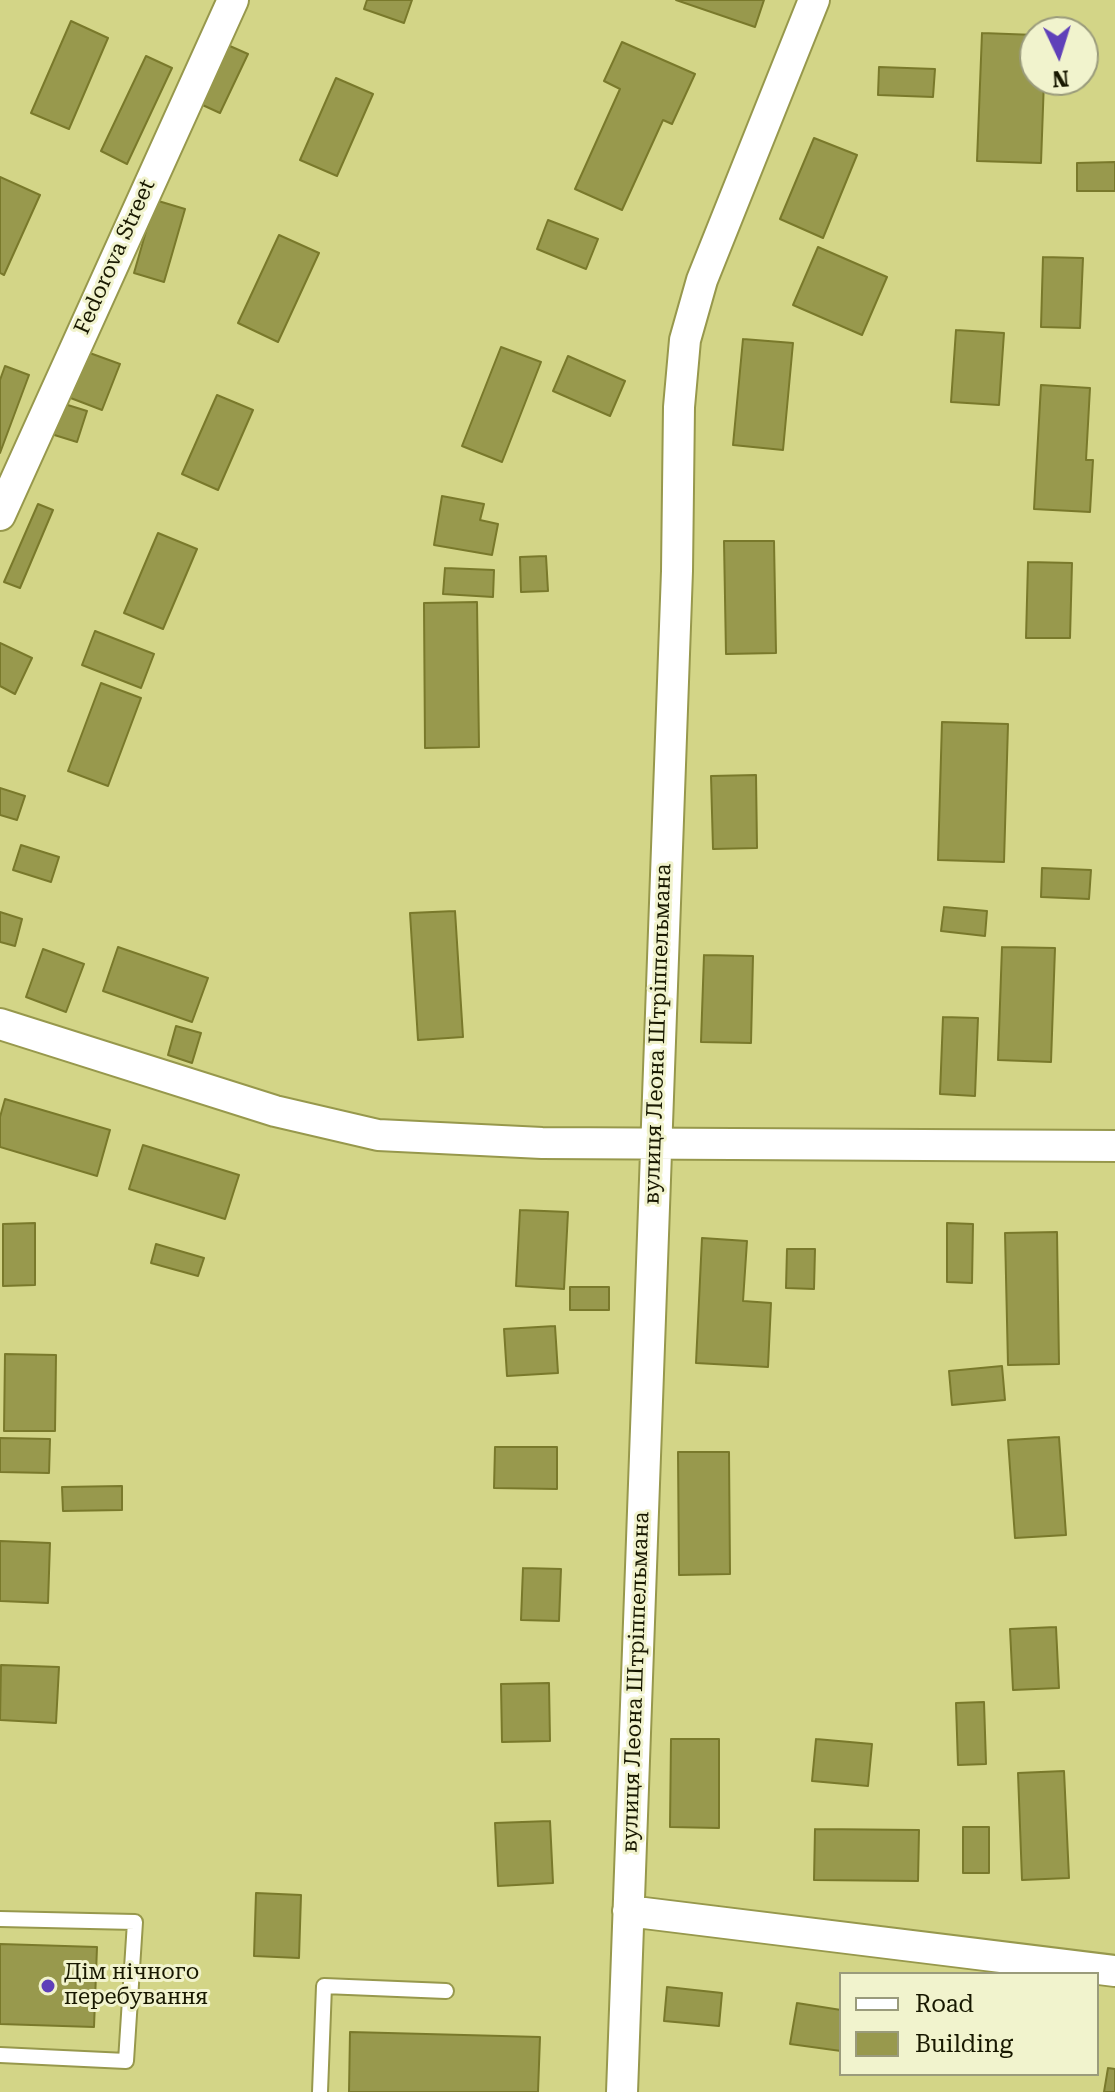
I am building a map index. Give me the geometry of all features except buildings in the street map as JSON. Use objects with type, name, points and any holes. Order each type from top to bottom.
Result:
[{"type":"street","name":"Fedorova Street","points":[[0,515],[233,0]]},
{"type":"street","name":"вулиця Леона Штріппельмана","points":[[622,2092],[677,571],[679,407],[685,340],[702,280],[814,0]]},
{"type":"street","points":[[0,1024],[275,1111],[378,1135],[462,1141],[654,1144],[1115,1146]]},
{"type":"street","points":[[628,1911],[1115,1971]]},
{"type":"lane","points":[[0,1919],[135,1922],[126,2061],[0,2055]]},
{"type":"lane","points":[[320,2092],[324,1986],[446,1991]]},
{"type":"place","name":"Дім нічного перебування","points":[[48,1986]]}]
